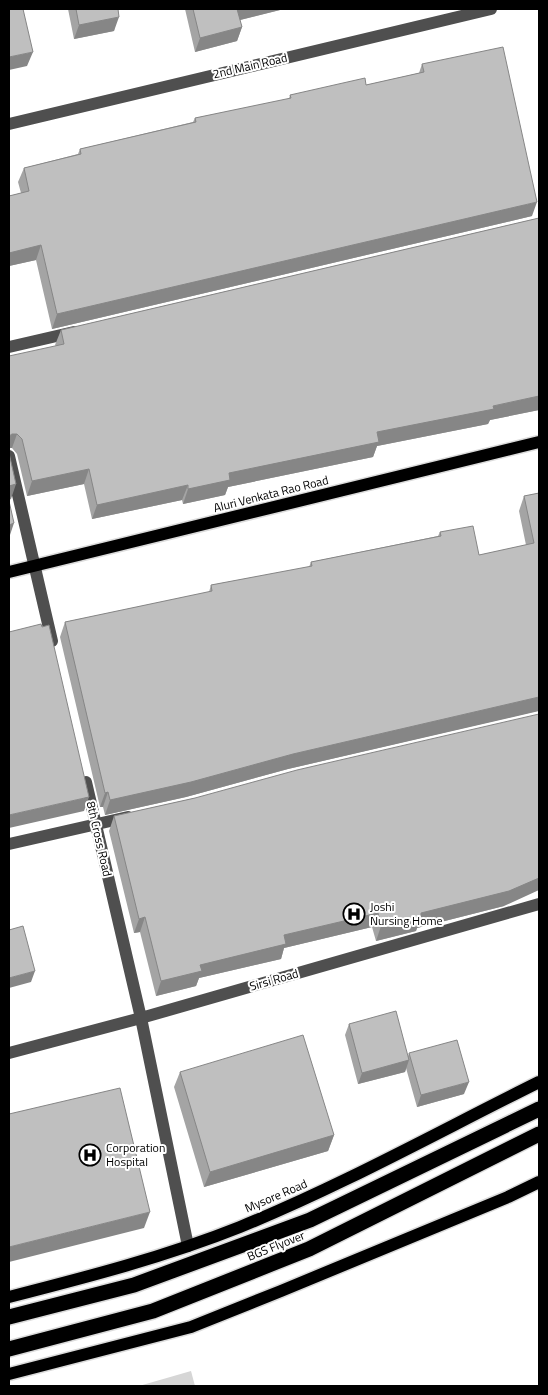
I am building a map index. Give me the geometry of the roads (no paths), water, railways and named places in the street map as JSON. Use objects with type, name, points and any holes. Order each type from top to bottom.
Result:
[{"type":"highway","name":"BGS Flyover","points":[[9,1317],[134,1285],[310,1220],[539,1109]]},
{"type":"highway","name":"BGS Flyover","points":[[9,1349],[153,1311],[309,1250],[539,1134]]},
{"type":"main road","name":"Aluri Venkata Rao Road","points":[[9,572],[539,442]]},
{"type":"main road","name":"Mysore Road","points":[[9,1297],[147,1260],[239,1227],[338,1184],[539,1082]]},
{"type":"main road","points":[[9,1374],[191,1326],[281,1291],[508,1197],[539,1182]]},
{"type":"street","name":"2nd Main Road","points":[[9,124],[490,9]]},
{"type":"street","points":[[9,347],[86,329]]},
{"type":"street","points":[[9,456],[55,652]]},
{"type":"street","name":"8th Cross Road","points":[[82,766],[141,1018],[188,1246]]},
{"type":"street","points":[[9,844],[142,814]]},
{"type":"street","name":"Sirsi Road","points":[[9,1053],[141,1018],[539,904]]},
{"type":"place","name":"Joshi Nursing Home","points":[[354,914]]},
{"type":"place","name":"Corporation Hospital","points":[[90,1155]]}]
